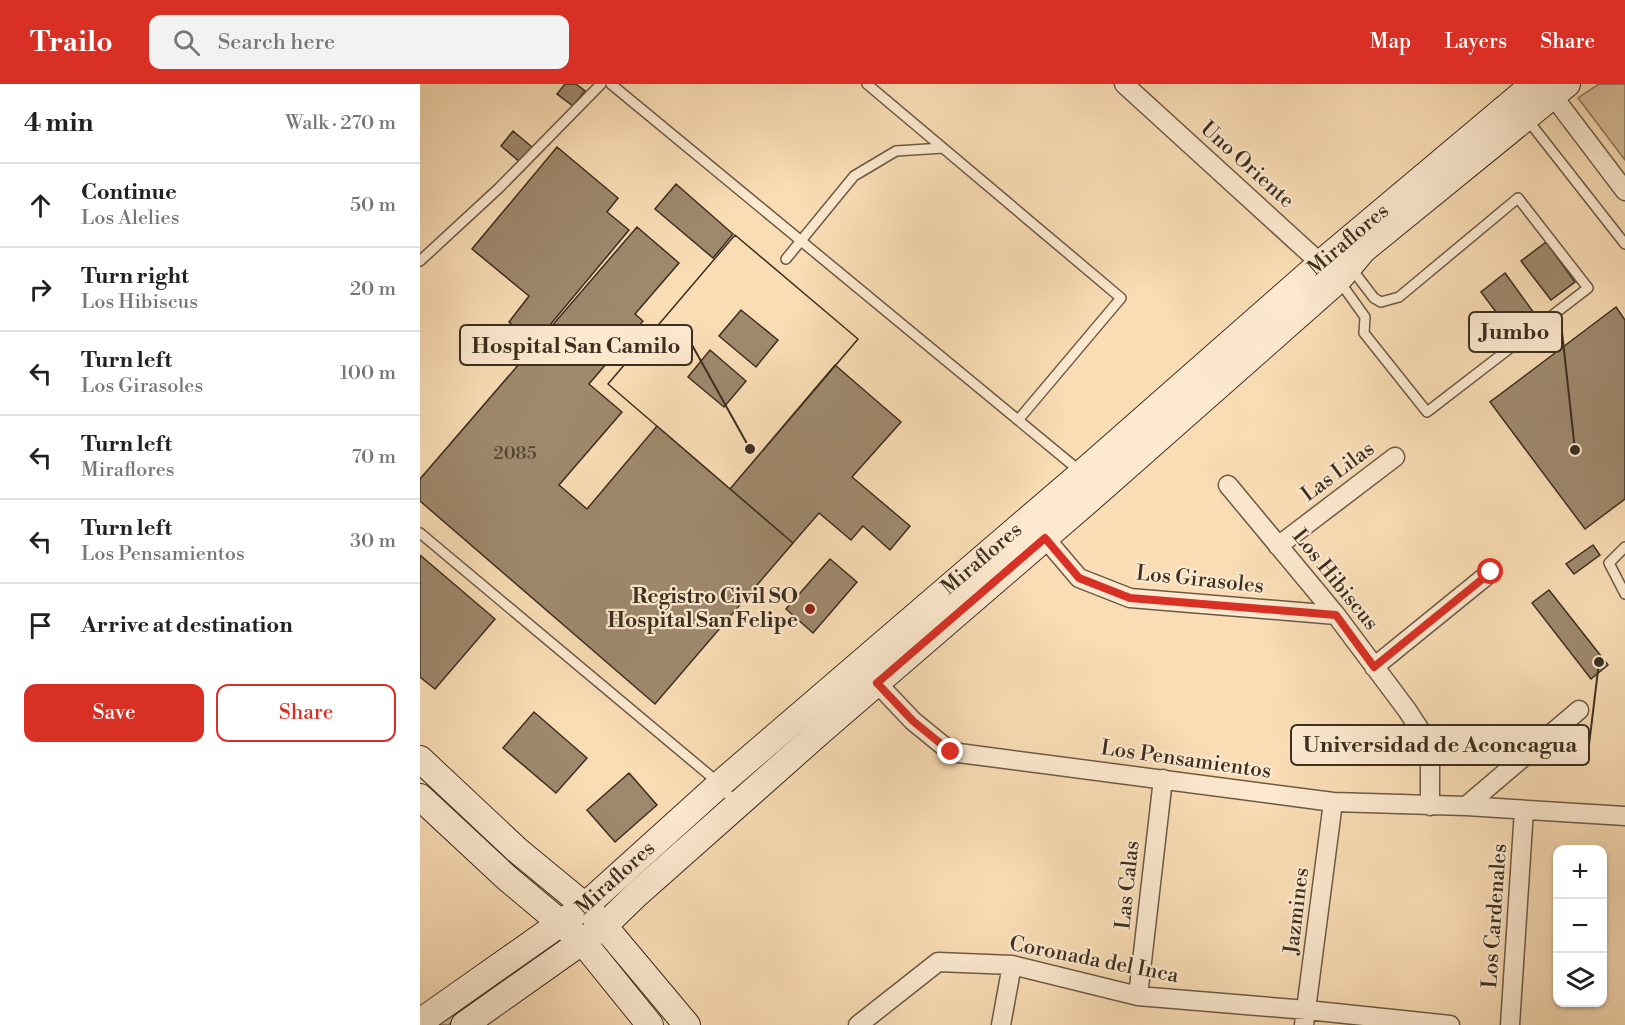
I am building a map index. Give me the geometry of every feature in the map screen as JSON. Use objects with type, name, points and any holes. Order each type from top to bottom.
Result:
[{"type":"main road","name":"Miraflores","points":[[420,1022],[585,906],[720,784],[1090,482],[1551,88]]},
{"type":"main road","name":"Miraflores","points":[[1336,270],[1526,118],[1551,88]]},
{"type":"main road","name":"Miraflores","points":[[464,1025],[604,926],[737,806],[1045,538],[1090,482]]},
{"type":"main road","points":[[420,759],[517,850],[585,906],[687,1025]]},
{"type":"main road","points":[[420,797],[507,878],[582,941],[650,1025]]},
{"type":"street","name":"Uno Oriente","points":[[1124,84],[1336,270]]},
{"type":"street","points":[[1551,88],[1625,191]]},
{"type":"street","name":"Las Lilas","points":[[1278,546],[1395,457]]},
{"type":"street","name":"Los Hibiscus","points":[[1228,485],[1336,615],[1430,745],[1430,806]]},
{"type":"street","name":"Los Girasoles","points":[[1045,538],[1079,578],[1130,598],[1336,615]]},
{"type":"street","points":[[1374,667],[1491,572]]},
{"type":"street","name":"Los Pensamientos","points":[[877,683],[913,721],[951,752],[1333,802],[1466,806],[1625,816]]},
{"type":"street","points":[[1466,806],[1579,710]]},
{"type":"street","name":"Las Calas","points":[[1138,996],[1163,779]]},
{"type":"street","name":"Jazmines","points":[[1306,1018],[1333,802]]},
{"type":"street","name":"Los Cardenales","points":[[1510,1025],[1524,810]]},
{"type":"street","name":"Coronada del Inca","points":[[858,1025],[938,962],[1012,965],[1138,996],[1306,1018],[1449,1025]]},
{"type":"street","points":[[1001,1025],[1012,965]]},
{"type":"lane","points":[[420,261],[499,188],[601,84]]},
{"type":"lane","points":[[611,84],[1018,419],[1090,482]]},
{"type":"lane","points":[[867,84],[1121,298],[1018,419]]},
{"type":"lane","points":[[1526,118],[1625,244]]},
{"type":"lane","points":[[786,259],[854,176],[896,151],[943,148]]},
{"type":"lane","points":[[1518,198],[1588,288],[1427,412],[1364,333],[1365,317],[1336,270],[1381,302],[1399,297],[1518,198]]},
{"type":"lane","points":[[420,533],[720,784],[737,806]]},
{"type":"lane","points":[[1625,547],[1609,563],[1625,594]]},
{"type":"shaded area","points":[[1599,84],[1625,84],[1625,160],[1578,98]]},
{"type":"shaded area","points":[[554,932],[562,939],[448,1025],[432,1025]]},
{"type":"building","points":[[565,84],[576,84],[585,91],[573,106],[557,94]]},
{"type":"building","points":[[513,131],[532,147],[520,162],[501,146]]},
{"type":"building","points":[[557,147],[618,198],[607,212],[629,230],[535,343],[509,322],[529,296],[472,249]]},
{"type":"building","points":[[676,184],[733,234],[713,258],[655,209]]},
{"type":"building","points":[[637,227],[679,263],[635,314],[643,321],[589,384],[622,412],[559,485],[587,509],[657,426],[793,543],[655,704],[420,501],[420,479]]},
{"type":"building","points":[[735,235],[858,339],[730,489],[608,384]],"holes":[[[741,310],[778,340],[756,367],[719,336]],[[710,350],[746,381],[724,407],[688,377]]]},
{"type":"building","points":[[735,235],[858,339],[730,489],[608,384]]},
{"type":"building","points":[[1546,242],[1575,282],[1551,300],[1521,261]]},
{"type":"building","points":[[1505,273],[1534,313],[1510,331],[1481,292]]},
{"type":"building","points":[[1616,307],[1625,320],[1625,499],[1585,529],[1490,402]]},
{"type":"building","points":[[835,365],[901,422],[852,477],[910,526],[890,550],[863,526],[851,540],[819,513],[793,543],[730,489]]},
{"type":"building","points":[[1593,545],[1600,555],[1574,574],[1566,564]]},
{"type":"building","points":[[420,555],[495,619],[435,689],[420,677]]},
{"type":"building","points":[[830,559],[857,582],[813,633],[786,609]]},
{"type":"building","points":[[1549,590],[1608,665],[1591,679],[1532,603]]},
{"type":"building","points":[[534,712],[587,758],[556,793],[503,748]]},
{"type":"building","points":[[629,773],[657,805],[615,842],[587,810]]},
{"type":"place","name":"Hospital San Camilo","points":[[750,449]]},
{"type":"place","name":"Jumbo","points":[[1575,450]]},
{"type":"place","name":"Registro Civil SO Hospital San Felipe","points":[[810,609]]},
{"type":"place","name":"Universidad de Aconcagua","points":[[1599,662]]},
{"type":"route","points":[[951,752],[913,721],[877,683],[1045,538],[1079,578],[1130,598],[1336,615],[1374,667],[1491,572]]}]
